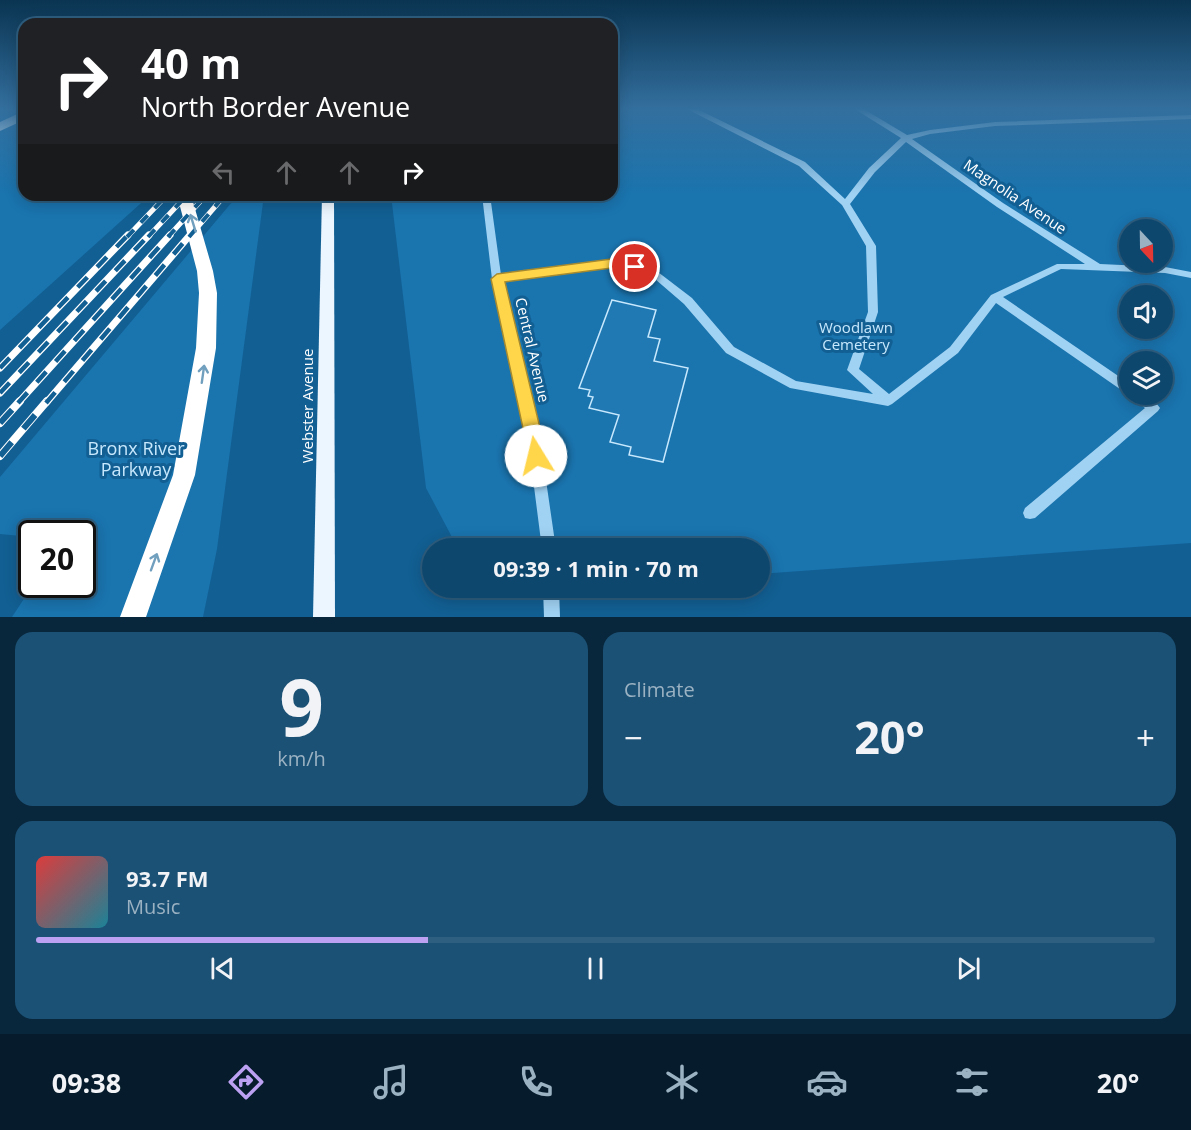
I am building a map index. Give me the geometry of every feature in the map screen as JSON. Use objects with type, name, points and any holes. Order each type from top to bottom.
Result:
[{"type":"highway","points":[[134,617],[184,475],[206,348],[208,292],[205,271],[186,201]]},
{"type":"main road","name":"Webster Avenue","points":[[324,617],[328,201]]},
{"type":"lane","points":[[747,137],[802,164],[846,204],[871,246],[873,312],[853,369],[888,401]]},
{"type":"lane","points":[[846,204],[872,170],[906,138],[914,137]]},
{"type":"lane","name":"Magnolia Avenue","points":[[906,138],[1000,205],[1099,268]]},
{"type":"lane","name":"Central Avenue","points":[[487,201],[497,279],[533,432],[547,538]]},
{"type":"lane","points":[[497,279],[619,262],[651,271],[688,301],[730,350],[794,385],[888,401],[954,350],[995,297],[1060,266],[1165,270],[1191,275]]},
{"type":"lane","points":[[995,297],[1119,383]]},
{"type":"lane","points":[[1030,513],[1154,408],[1150,405]]},
{"type":"lane","points":[[551,598],[552,617]]},
{"type":"green space","points":[[0,137],[18,137],[18,201],[143,201],[0,330]]},
{"type":"green space","name":"Woodlawn Cemetery","points":[[618,137],[1191,137],[1191,543],[770,573],[770,538],[452,538],[426,488],[392,201],[618,201]]},
{"type":"green space","name":"Bronx River Parkway","points":[[233,201],[263,201],[217,549],[203,617],[12,617],[24,598],[96,598],[96,520],[18,520],[18,536],[0,534],[0,477]]},
{"type":"building","points":[[612,300],[656,310],[648,337],[660,339],[654,361],[688,368],[663,462],[629,455],[631,447],[610,442],[619,415],[589,408],[593,397],[588,396],[590,390],[579,388]]},
{"type":"railway","points":[[127,237],[161,201]]},
{"type":"railway","points":[[148,237],[181,201]]},
{"type":"railway","points":[[168,237],[201,201]]},
{"type":"railway","points":[[189,237],[220,201]]},
{"type":"railway","points":[[0,368],[128,235]]},
{"type":"railway","points":[[0,393],[149,235]]},
{"type":"railway","points":[[18,403],[170,235]]},
{"type":"railway","points":[[46,403],[190,235]]},
{"type":"railway","points":[[0,423],[20,401]]},
{"type":"railway","points":[[0,456],[47,401]]},
{"type":"route","points":[[536,456],[533,432],[497,279],[619,262],[635,267]]}]
